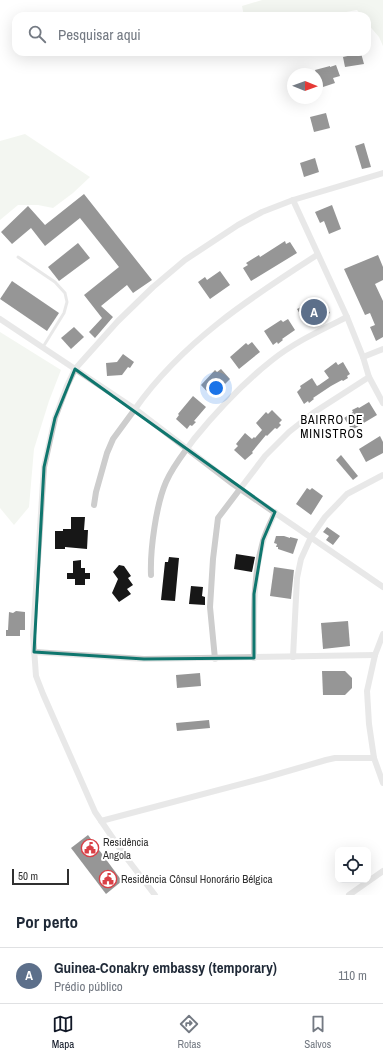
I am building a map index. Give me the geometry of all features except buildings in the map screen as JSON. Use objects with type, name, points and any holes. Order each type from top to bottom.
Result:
[{"type":"street","points":[[155,895],[125,856],[95,812],[42,694],[36,676],[34,652],[44,467],[55,418],[75,369],[118,320],[153,287],[185,260],[238,225],[262,212],[293,200],[383,174]]},
{"type":"street","points":[[293,200],[317,255],[347,317],[363,357],[369,377],[383,403]]},
{"type":"street","points":[[94,505],[96,492],[107,453],[113,439],[145,395],[171,365],[212,327],[242,304],[317,255]]},
{"type":"street","points":[[151,575],[150,558],[159,504],[165,484],[174,466],[211,418],[240,388],[271,360],[306,338],[347,317]]},
{"type":"street","points":[[0,319],[135,409],[240,488],[383,587]]},
{"type":"street","points":[[363,357],[383,349]]},
{"type":"street","points":[[215,659],[210,607],[218,518],[265,456],[290,432],[314,413],[369,377]]},
{"type":"street","points":[[293,657],[297,578],[301,559],[311,537],[325,517],[347,494],[383,475]]},
{"type":"street","points":[[254,658],[254,594],[257,567],[264,540],[275,512]]},
{"type":"street","points":[[383,634],[375,655],[367,691],[369,724],[374,758],[383,783]]},
{"type":"street","points":[[34,652],[144,660],[375,655]]},
{"type":"street","points":[[101,821],[326,760],[336,758],[374,758]]},
{"type":"street","points":[[349,895],[383,872]]},
{"type":"lane","points":[[18,257],[55,282],[65,293],[66,302],[64,313],[43,347]]},
{"type":"highlighted area","points":[[75,369],[275,512],[263,540],[254,594],[254,658],[144,659],[34,652],[44,467],[55,418]]},
{"type":"shaded area","points":[[262,0],[383,0],[383,46],[379,37],[371,28],[371,12],[359,12],[357,10],[346,12],[243,12],[242,6]]},
{"type":"shaded area","points":[[25,134],[90,177],[73,193],[53,208],[38,205],[18,205],[0,220],[0,141]]},
{"type":"shaded area","points":[[0,332],[61,370],[49,401],[34,449],[29,507],[14,525],[0,508]]},
{"type":"place","name":"Guinea-Conakry embassy (temporary)","points":[[314,312]]},
{"type":"place","name":"Residência Angola","points":[[90,848]]},
{"type":"place","name":"Residência Cônsul Honorário Bélgica","points":[[108,879]]},
{"type":"district","name":"BAIRRO DE MINISTROS","points":[[332,427]]}]
